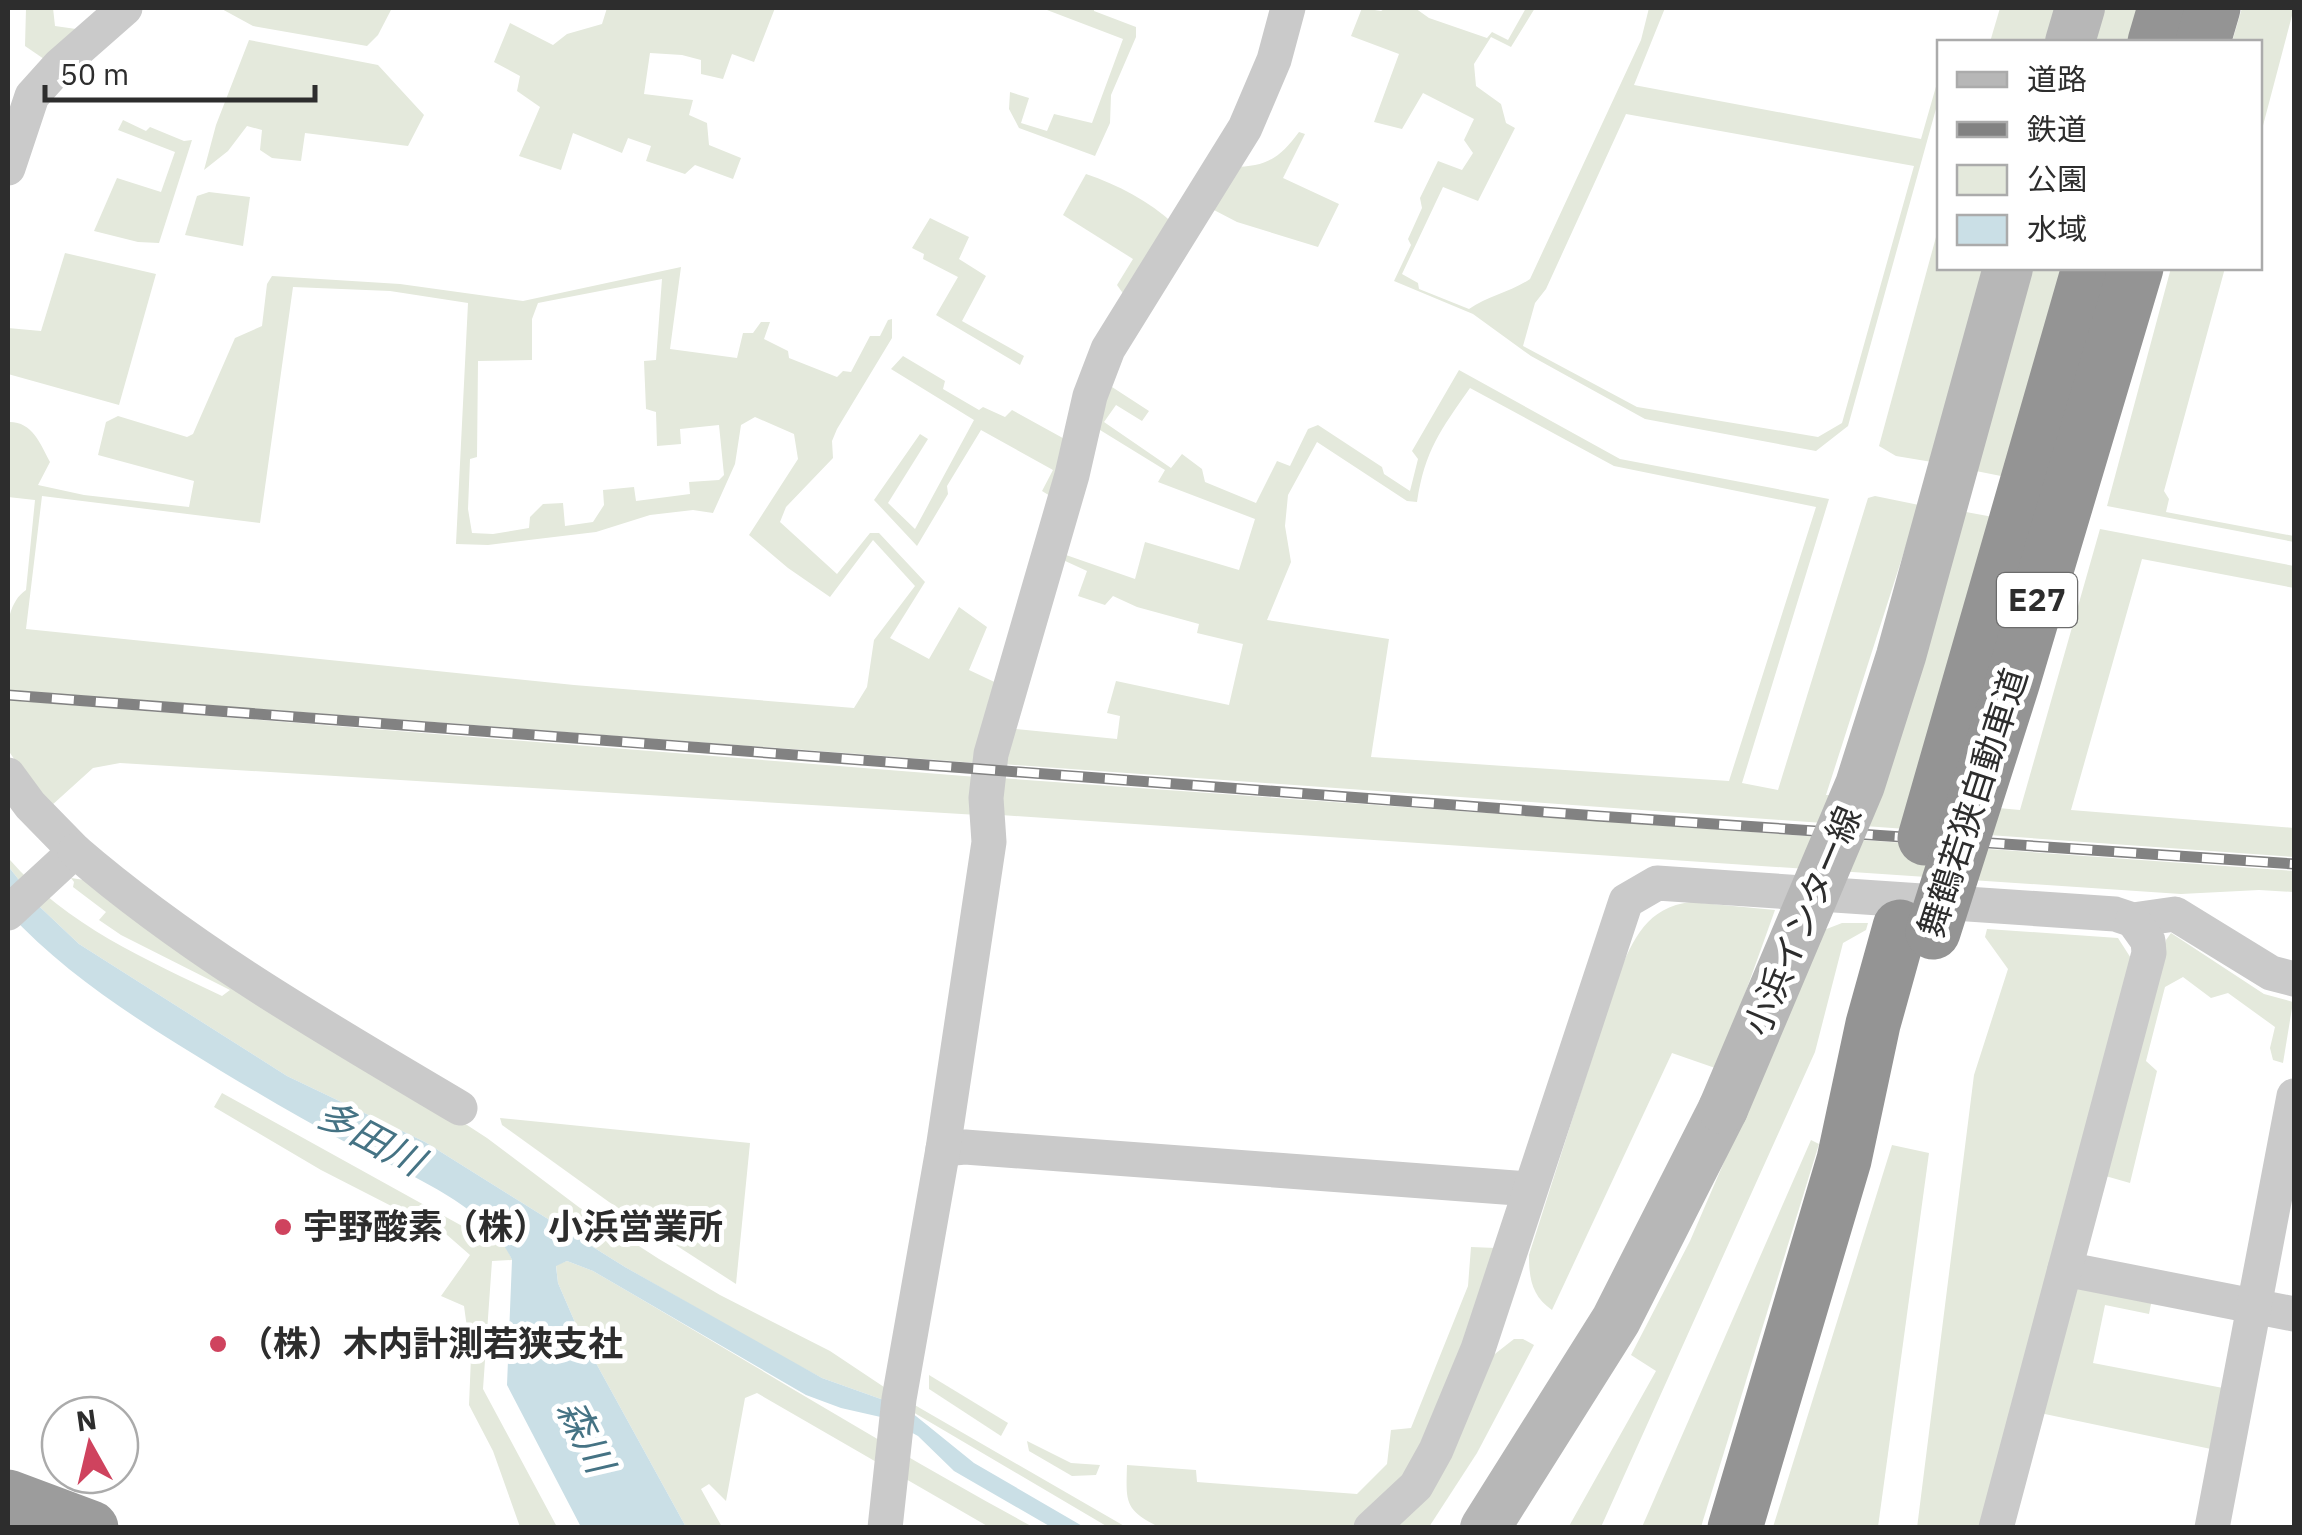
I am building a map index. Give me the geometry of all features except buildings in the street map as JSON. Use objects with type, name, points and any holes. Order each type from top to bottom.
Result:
[{"type":"highway","points":[[2156,40],[2165,8]]},
{"type":"highway","points":[[2203,40],[2213,8]]},
{"type":"highway","name":"舞鶴若狭自動車道","points":[[1735,1528],[1916,929],[2088,270]]},
{"type":"highway","name":"舞鶴若狭自動車道","points":[[1916,929],[2013,681],[2135,270]]},
{"type":"highway","points":[[8,1498],[91,1528]]},
{"type":"main road","points":[[2071,40],[2080,8]]},
{"type":"main road","name":"小浜インター線","points":[[1485,1528],[1616,1320],[1722,1109],[1860,784],[1901,656],[2007,270]]},
{"type":"street","points":[[8,168],[32,96],[59,66],[125,8]]},
{"type":"street","points":[[885,1528],[899,1398],[944,1149],[989,842],[985,818],[988,770],[1023,636],[1072,475],[1090,396],[1108,349],[1246,128],[1274,60],[1288,8]]},
{"type":"street","points":[[8,776],[66,859],[236,971],[460,1108]]},
{"type":"street","points":[[8,913],[66,859]]},
{"type":"street","points":[[1372,1528],[1416,1486],[1436,1450],[1478,1349],[1626,901],[1657,883],[2115,914],[2143,929],[2149,953],[1996,1528]]},
{"type":"street","points":[[2132,920],[2175,914],[2271,973],[2294,979]]},
{"type":"street","points":[[2212,1528],[2294,1096]]},
{"type":"street","points":[[944,1149],[984,1148],[1530,1189]]},
{"type":"street","points":[[2065,1268],[2294,1314]]},
{"type":"green space","points":[[26,8],[53,8],[55,26],[76,29],[44,59],[25,46]]},
{"type":"green space","points":[[220,8],[392,8],[378,35],[367,46],[253,26]]},
{"type":"green space","points":[[607,8],[775,8],[754,62],[732,54],[723,79],[701,74],[701,60],[650,53],[644,94],[693,100],[689,115],[707,123],[709,145],[741,158],[733,179],[695,165],[685,174],[646,161],[651,146],[628,138],[622,153],[573,133],[561,170],[519,156],[540,107],[517,91],[520,76],[494,62],[510,23],[553,45],[567,34],[602,24]]},
{"type":"green space","points":[[1048,8],[1094,8],[1136,27],[1136,37],[1111,95],[1110,123],[1095,156],[1019,128],[1009,109],[1010,92],[1029,98],[1021,123],[1047,131],[1054,114],[1092,123],[1123,39]]},
{"type":"green space","points":[[1362,8],[1415,8],[1429,18],[1487,38],[1492,32],[1508,40],[1526,8],[1535,8],[1511,47],[1491,37],[1474,64],[1476,86],[1501,104],[1506,123],[1515,128],[1478,201],[1443,187],[1402,274],[1418,283],[1419,289],[1469,309],[1530,279],[1641,40],[1649,8],[1665,8],[1634,85],[1921,139],[1937,83],[1937,105],[1848,426],[1816,451],[1645,419],[1531,356],[1473,314],[1394,281],[1411,245],[1408,239],[1422,208],[1420,198],[1438,161],[1462,170],[1473,153],[1464,140],[1474,119],[1423,93],[1402,129],[1374,122],[1399,54],[1351,36]],"holes":[[[1626,114],[1914,166],[1842,423],[1818,437],[1637,407],[1523,346],[1535,303],[1546,289]]]},
{"type":"green space","points":[[2000,8],[2056,8],[2047,40],[1991,40]]},
{"type":"green space","points":[[2103,8],[2149,8],[2140,40],[2095,40]]},
{"type":"green space","points":[[2242,8],[2294,8],[2262,129],[2262,40],[2233,40]]},
{"type":"green space","points":[[249,40],[378,65],[424,115],[408,146],[305,133],[301,161],[272,158],[260,150],[262,130],[247,126],[228,151],[204,170],[216,125]]},
{"type":"green space","points":[[123,120],[146,131],[150,127],[184,141],[192,140],[159,243],[94,231],[117,178],[161,192],[175,152],[118,130]]},
{"type":"green space","points":[[1299,132],[1305,134],[1283,178],[1339,204],[1318,247],[1237,222],[1212,209],[1233,167],[1271,159]]},
{"type":"green space","points":[[1086,174],[1133,195],[1174,224],[1127,299],[1117,285],[1133,259],[1063,215]]},
{"type":"green space","points":[[209,192],[250,197],[243,246],[185,235],[197,196]]},
{"type":"green space","points":[[930,218],[969,237],[959,259],[986,276],[962,321],[1024,356],[1020,365],[936,315],[958,277],[923,259],[924,254],[912,248]]},
{"type":"green space","points":[[1937,233],[1937,270],[1984,270],[1932,462],[1896,456],[1879,446]]},
{"type":"green space","points":[[65,253],[156,274],[119,405],[8,374],[8,328],[41,331]]},
{"type":"green space","points":[[681,267],[670,349],[737,358],[743,333],[753,333],[761,322],[770,322],[764,339],[788,351],[789,358],[837,377],[843,371],[851,372],[870,336],[880,336],[892,319],[892,338],[837,429],[832,441],[833,458],[786,507],[780,522],[837,574],[870,533],[879,533],[925,582],[890,638],[929,659],[959,607],[987,627],[969,670],[1003,686],[977,763],[8,690],[8,621],[12,608],[26,590],[35,500],[8,497],[8,422],[29,429],[50,462],[38,485],[84,495],[189,507],[194,481],[98,455],[106,422],[118,416],[187,437],[193,434],[235,338],[262,326],[267,284],[272,276],[400,284],[523,301]],"holes":[[[662,279],[656,360],[644,361],[646,409],[656,412],[657,446],[681,444],[680,429],[719,425],[724,475],[719,480],[689,482],[690,494],[636,501],[634,487],[603,490],[604,505],[593,522],[565,526],[563,503],[543,504],[530,517],[529,528],[472,533],[468,509],[470,459],[477,457],[478,361],[532,360],[532,319],[538,303]],[[293,287],[390,291],[468,303],[456,544],[488,545],[596,532],[650,515],[693,510],[713,513],[735,464],[741,425],[755,417],[794,434],[798,459],[749,535],[830,597],[873,540],[915,586],[874,640],[867,687],[854,708],[574,685],[26,629],[42,496],[260,523]]]},
{"type":"green space","points":[[2031,270],[2074,270],[2016,479],[1976,471]]},
{"type":"green space","points":[[2170,270],[2224,270],[2164,491],[2169,499],[2166,512],[2294,536],[2294,542],[2107,506]]},
{"type":"green space","points":[[903,356],[945,381],[943,389],[979,410],[983,407],[1005,417],[1012,410],[1070,442],[1055,499],[1042,491],[1053,470],[981,430],[917,546],[874,500],[920,434],[928,439],[888,503],[915,529],[974,420],[891,369]]},
{"type":"green space","points":[[1459,370],[1620,459],[1829,499],[1742,783],[1778,790],[1868,498],[1919,505],[1826,795],[1880,797],[1966,512],[2004,519],[1922,801],[2020,810],[2100,529],[2294,566],[2294,588],[2142,559],[2071,810],[2294,828],[2294,857],[1002,764],[1006,728],[1117,739],[1120,716],[1107,713],[1116,681],[1229,705],[1243,644],[1197,633],[1199,624],[1137,607],[1113,596],[1105,605],[1078,596],[1087,571],[1063,560],[1099,396],[1112,387],[1149,411],[1142,421],[1116,405],[1104,422],[1171,468],[1182,454],[1202,469],[1205,482],[1256,503],[1277,461],[1290,466],[1308,429],[1318,425],[1382,467],[1384,474],[1410,491],[1418,459],[1412,451]],"holes":[[[1470,388],[1614,466],[1816,507],[1729,781],[1371,757],[1389,639],[1267,620],[1291,562],[1285,526],[1288,495],[1317,442],[1407,501],[1417,502],[1424,468],[1435,442]],[[1100,430],[1165,470],[1158,482],[1255,519],[1239,570],[1145,542],[1135,579],[1066,555]]]},
{"type":"green space","points":[[8,700],[977,777],[978,815],[120,763],[93,768],[51,806],[8,750]]},
{"type":"green space","points":[[1000,778],[2294,871],[2294,892],[2181,894],[1001,815]]},
{"type":"green space","points":[[10,860],[56,904],[109,939],[222,996],[230,990],[99,920],[106,912],[73,887],[71,878],[91,881],[487,1138],[580,1208],[659,1259],[830,1351],[887,1389],[1126,1527],[1108,1527],[906,1408],[822,1378],[779,1355],[625,1267],[425,1142],[287,1076],[79,944],[41,908],[8,866]]},
{"type":"green space","points":[[1691,902],[1775,910],[1718,1069],[1672,1053],[1552,1310],[1533,1286],[1529,1255],[1618,976],[1644,927],[1663,910]]},
{"type":"green space","points":[[1842,923],[1868,923],[1866,930],[1843,943],[1815,1052],[1601,1527],[1568,1528],[1656,1371],[1631,1355],[1690,1241],[1824,930]]},
{"type":"green space","points":[[1987,929],[2118,938],[2134,963],[1984,1527],[1917,1528],[1974,1075],[2008,969],[1985,937]]},
{"type":"green space","points":[[2171,933],[2264,994],[2293,1002],[2283,1063],[2273,1060],[2270,1048],[2275,1027],[2228,993],[2211,998],[2183,977],[2165,987],[2146,1061],[2157,1071],[2130,1183],[2102,1175]]},
{"type":"green space","points":[[222,1093],[473,1232],[488,1226],[504,1241],[512,1260],[492,1261],[483,1389],[557,1527],[520,1527],[493,1451],[469,1405],[471,1357],[464,1306],[441,1296],[470,1255],[446,1234],[321,1170],[214,1107]]},
{"type":"green space","points":[[500,1118],[750,1143],[736,1284],[609,1202],[502,1125]]},
{"type":"green space","points":[[1811,1140],[1819,1144],[1701,1527],[1642,1527]]},
{"type":"green space","points":[[1892,1145],[1929,1153],[1878,1527],[1773,1527]]},
{"type":"green space","points":[[1471,1247],[1496,1248],[1466,1338],[1405,1479],[1359,1527],[1159,1527],[1133,1510],[1127,1496],[1127,1465],[1196,1470],[1197,1482],[1357,1494],[1387,1464],[1391,1430],[1411,1428],[1468,1286]]},
{"type":"green space","points":[[567,1261],[593,1271],[1033,1527],[989,1527],[757,1393],[745,1398],[726,1501],[709,1484],[701,1489],[722,1527],[686,1527],[580,1334],[558,1283],[556,1265]]},
{"type":"green space","points":[[2073,1287],[2152,1299],[2149,1314],[2105,1305],[2093,1363],[2223,1388],[2211,1449],[2040,1413]]},
{"type":"green space","points":[[1514,1339],[1534,1345],[1477,1453],[1429,1527],[1395,1528],[1491,1357]]},
{"type":"green space","points":[[929,1375],[1008,1423],[1001,1436],[929,1389]]},
{"type":"green space","points":[[1027,1441],[1071,1463],[1100,1465],[1096,1475],[1072,1476],[1029,1451]]},
{"type":"water","points":[[8,866],[41,908],[79,944],[287,1076],[425,1142],[625,1267],[822,1378],[906,1408],[974,1463],[1084,1527],[1051,1527],[954,1471],[918,1436],[885,1418],[806,1395],[593,1271],[567,1261],[556,1266],[558,1283],[580,1334],[686,1527],[581,1527],[507,1385],[512,1260],[500,1240],[483,1222],[440,1191],[252,1090],[136,1018],[82,979],[8,912]]},
{"type":"railway","points":[[8,695],[1597,816],[2294,864]]},
{"type":"place","name":"宇野酸素（株）小浜営業所","points":[[283,1227]]},
{"type":"place","name":"（株）木内計測若狭支社","points":[[218,1344]]},
{"type":"water label","name":"多田川","points":[[370,1138]]},
{"type":"water label","name":"森川","points":[[585,1436]]}]
